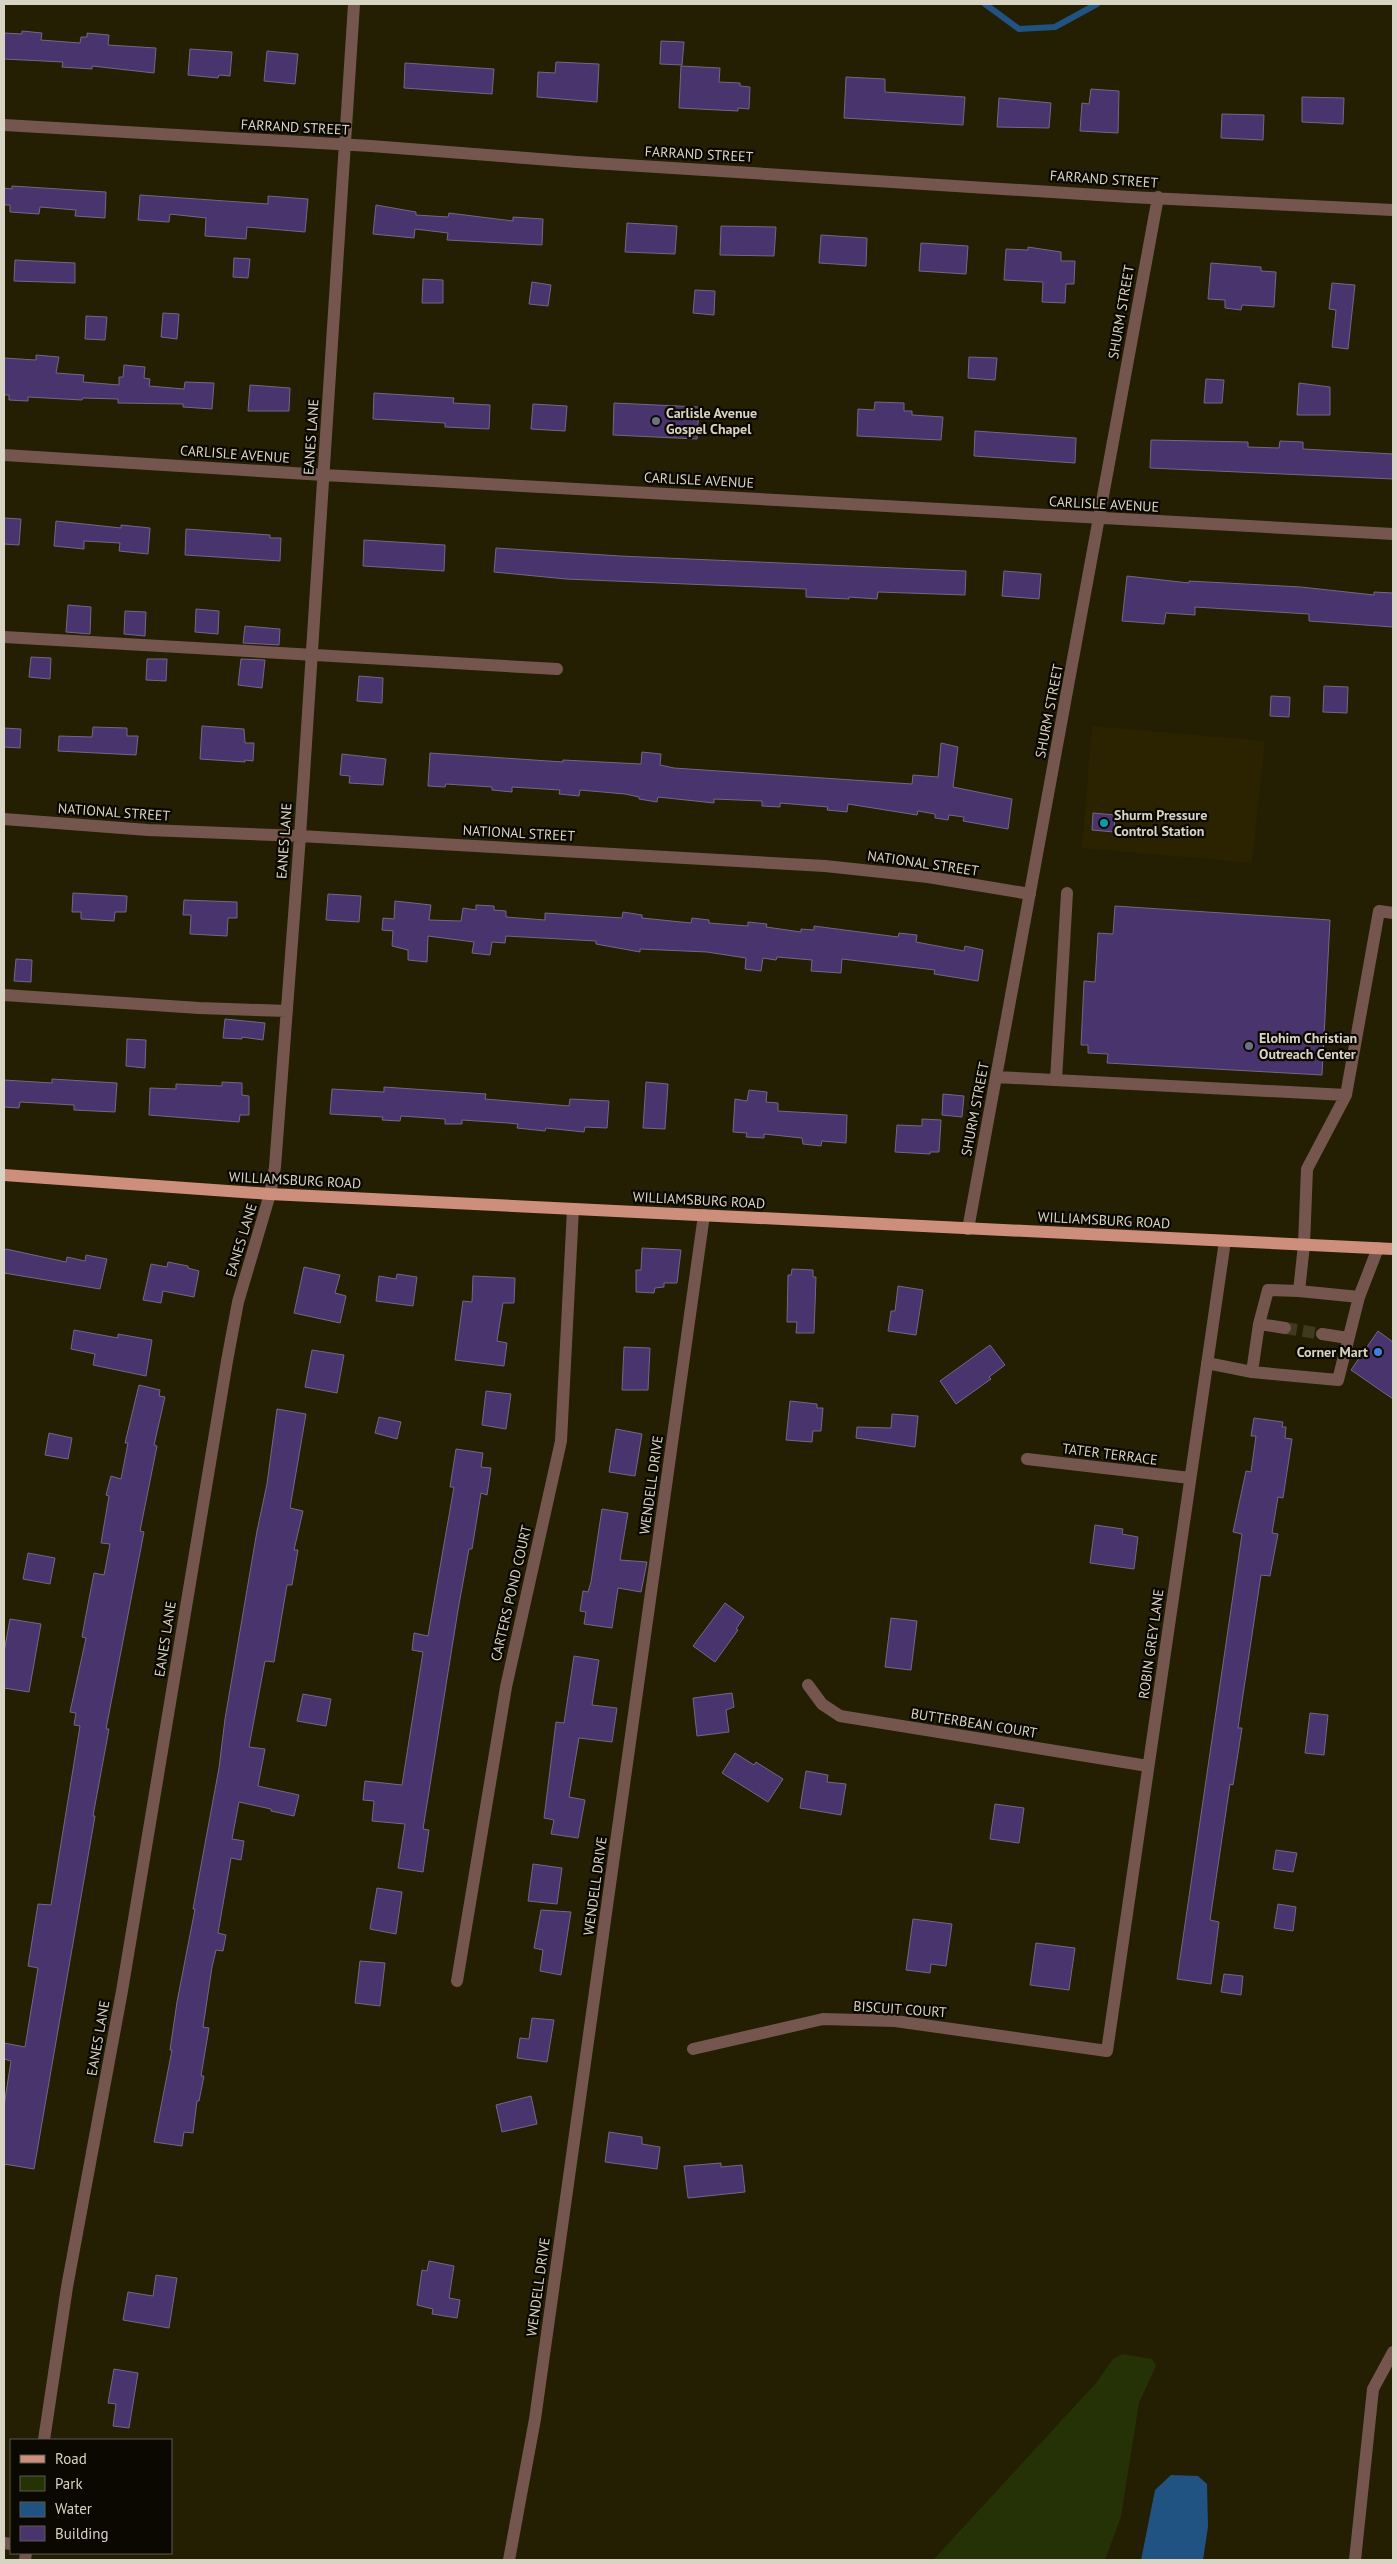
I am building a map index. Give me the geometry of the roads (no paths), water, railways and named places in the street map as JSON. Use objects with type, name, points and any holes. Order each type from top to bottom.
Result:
[{"type":"main road","name":"WILLIAMSBURG ROAD","points":[[4,1175],[270,1194],[1393,1249]]},
{"type":"street","name":"EANES LANE","points":[[44,2439],[68,2287],[122,1990],[227,1361],[238,1302],[270,1194],[276,1157],[300,836],[354,4]]},
{"type":"street","name":"FARRAND STREET","points":[[4,125],[346,145],[577,162],[1393,210]]},
{"type":"street","name":"SHURM STREET","points":[[968,1229],[1158,197]]},
{"type":"street","name":"CARLISLE AVENUE","points":[[4,455],[324,475],[1393,534]]},
{"type":"street","points":[[4,637],[557,669]]},
{"type":"street","name":"NATIONAL STREET","points":[[4,819],[148,830],[300,836],[826,866],[928,877],[1030,894]]},
{"type":"street","points":[[1056,1080],[1067,893]]},
{"type":"street","points":[[1299,1290],[1304,1245],[1307,1169],[1346,1095],[1379,911],[1393,913]]},
{"type":"street","points":[[4,995],[199,1008],[287,1011]]},
{"type":"street","points":[[996,1077],[1346,1095]]},
{"type":"street","name":"CARTERS POND COURT","points":[[457,1981],[506,1687],[562,1441],[573,1209]]},
{"type":"street","name":"WENDELL DRIVE","points":[[509,2560],[536,2409],[704,1215]]},
{"type":"street","name":"ROBIN GREY LANE","points":[[1107,2050],[1225,1241]]},
{"type":"street","points":[[1207,1363],[1252,1372],[1338,1380],[1359,1297],[1378,1248]]},
{"type":"street","points":[[1252,1372],[1268,1290],[1299,1290],[1359,1297]]},
{"type":"street","points":[[1260,1324],[1285,1328]]},
{"type":"street","points":[[1322,1334],[1348,1338]]},
{"type":"street","name":"TATER TERRACE","points":[[1027,1459],[1190,1478]]},
{"type":"street","name":"BUTTERBEAN COURT","points":[[808,1685],[822,1704],[840,1716],[1148,1766]]},
{"type":"street","name":"BISCUIT COURT","points":[[693,2049],[823,2019],[895,2021],[1107,2050]]},
{"type":"street","points":[[1355,2560],[1373,2389],[1393,2352]]},
{"type":"water","points":[[1171,2475],[1198,2476],[1207,2484],[1208,2527],[1203,2560],[1141,2560],[1155,2490]]},
{"type":"waterway","points":[[985,4],[1019,29],[1055,27],[1097,4]]},
{"type":"tunnel","points":[[1285,1328],[1322,1334]]},
{"type":"place","name":"Carlisle Avenue Gospel Chapel","points":[[656,421]]},
{"type":"place","name":"Shurm Pressure Control Station","points":[[1104,823]]},
{"type":"place","name":"Elohim Christian Outreach Center","points":[[1249,1046]]},
{"type":"place","name":"Corner Mart","points":[[1378,1352]]}]
